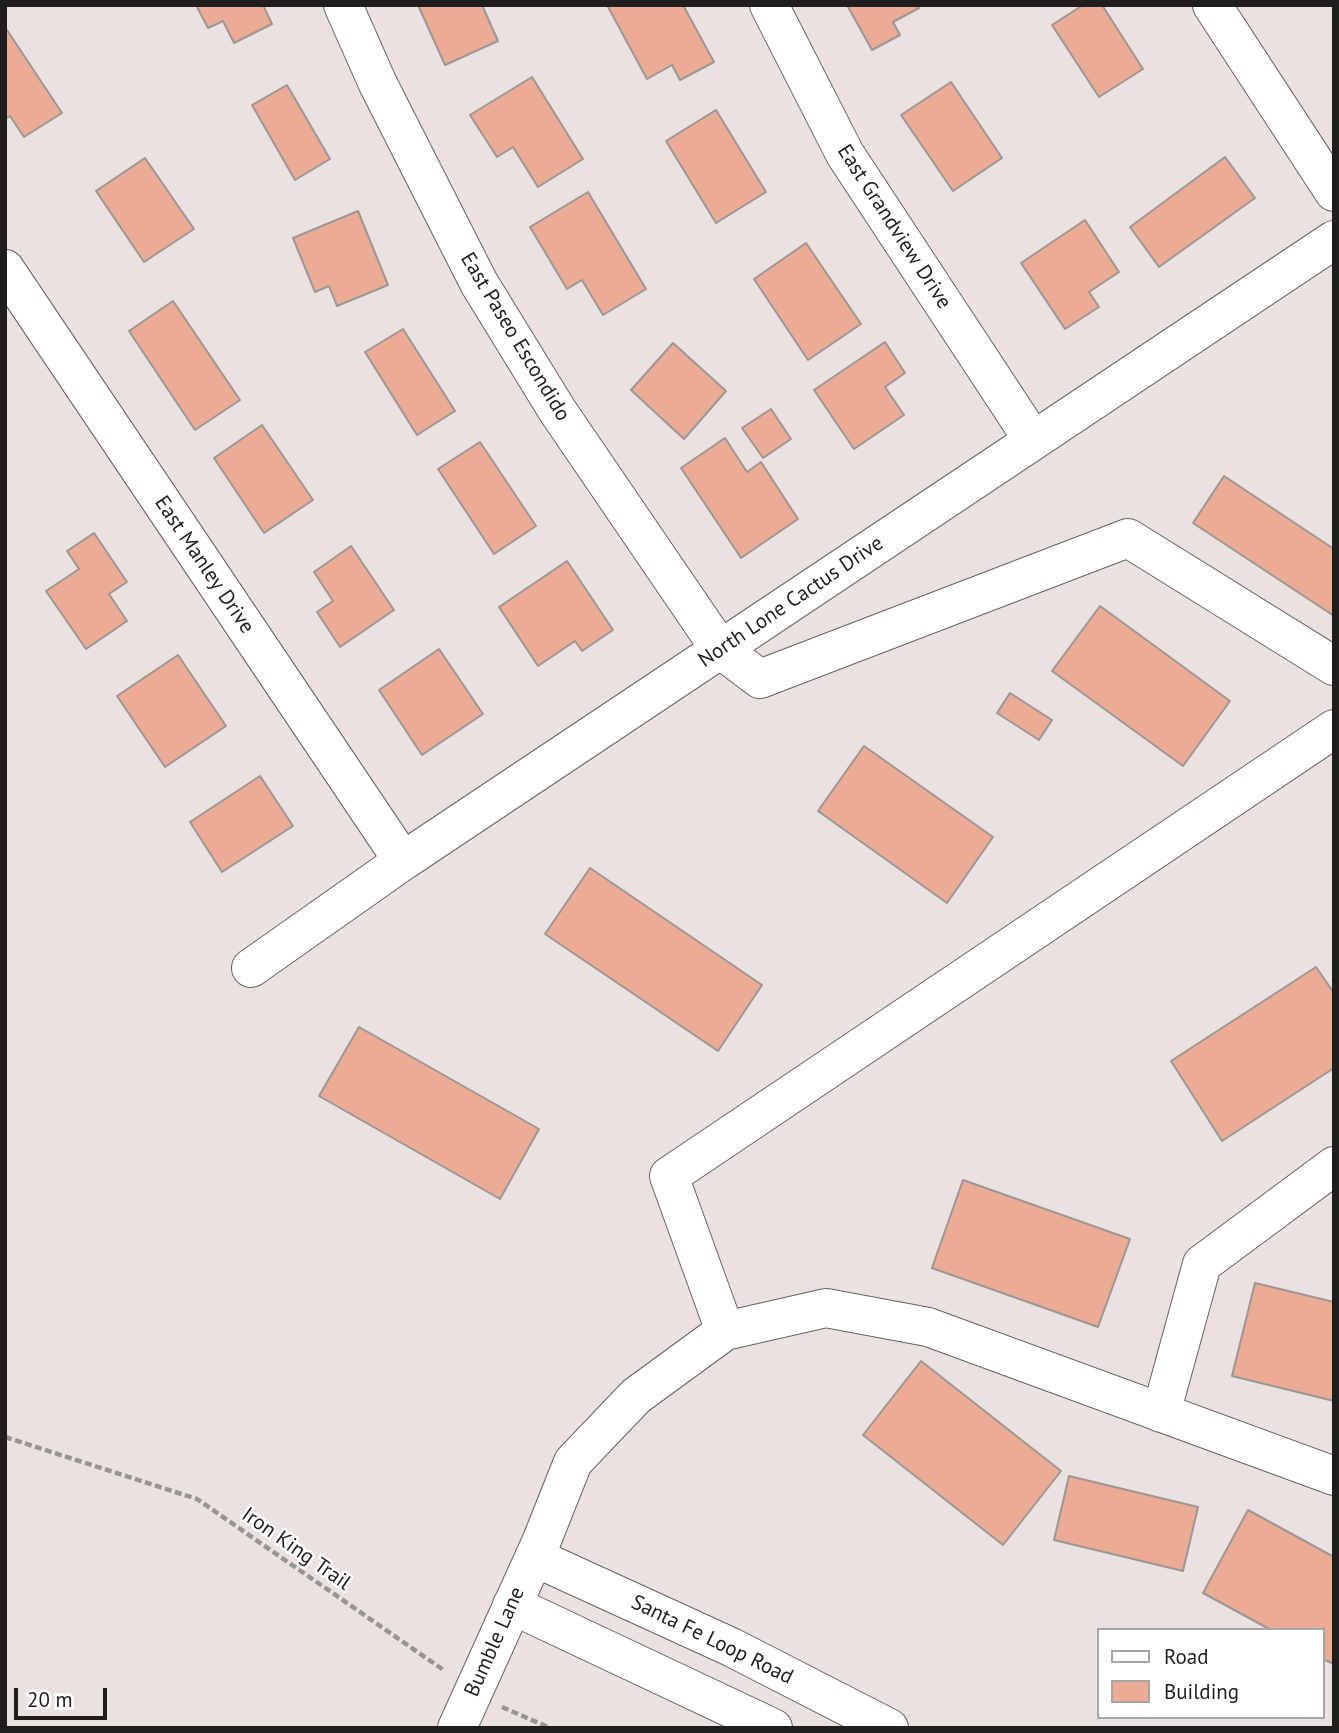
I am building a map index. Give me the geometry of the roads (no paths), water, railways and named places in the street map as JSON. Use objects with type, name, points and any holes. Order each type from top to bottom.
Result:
[{"type":"street","name":"East Paseo Escondido","points":[[343,5],[379,84],[479,283],[557,410],[720,649],[760,679],[1128,538],[1334,666]]},
{"type":"street","name":"East Grandview Drive","points":[[769,5],[845,154],[1033,440]]},
{"type":"street","points":[[1212,5],[1334,192]]},
{"type":"street","name":"North Lone Cactus Drive","points":[[251,968],[403,861],[1334,240]]},
{"type":"street","name":"East Manley Drive","points":[[5,269],[403,861]]},
{"type":"street","points":[[1334,729],[669,1176],[725,1331],[826,1308],[928,1327],[1334,1476]]},
{"type":"street","points":[[1161,1413],[1202,1264],[1334,1166]]},
{"type":"street","name":"Bumble Lane","points":[[457,1728],[534,1557],[573,1462],[636,1395],[725,1331]]},
{"type":"street","name":"Santa Fe Loop Road","points":[[534,1557],[731,1647],[889,1728]]},
{"type":"street","points":[[512,1605],[772,1728]]}]
